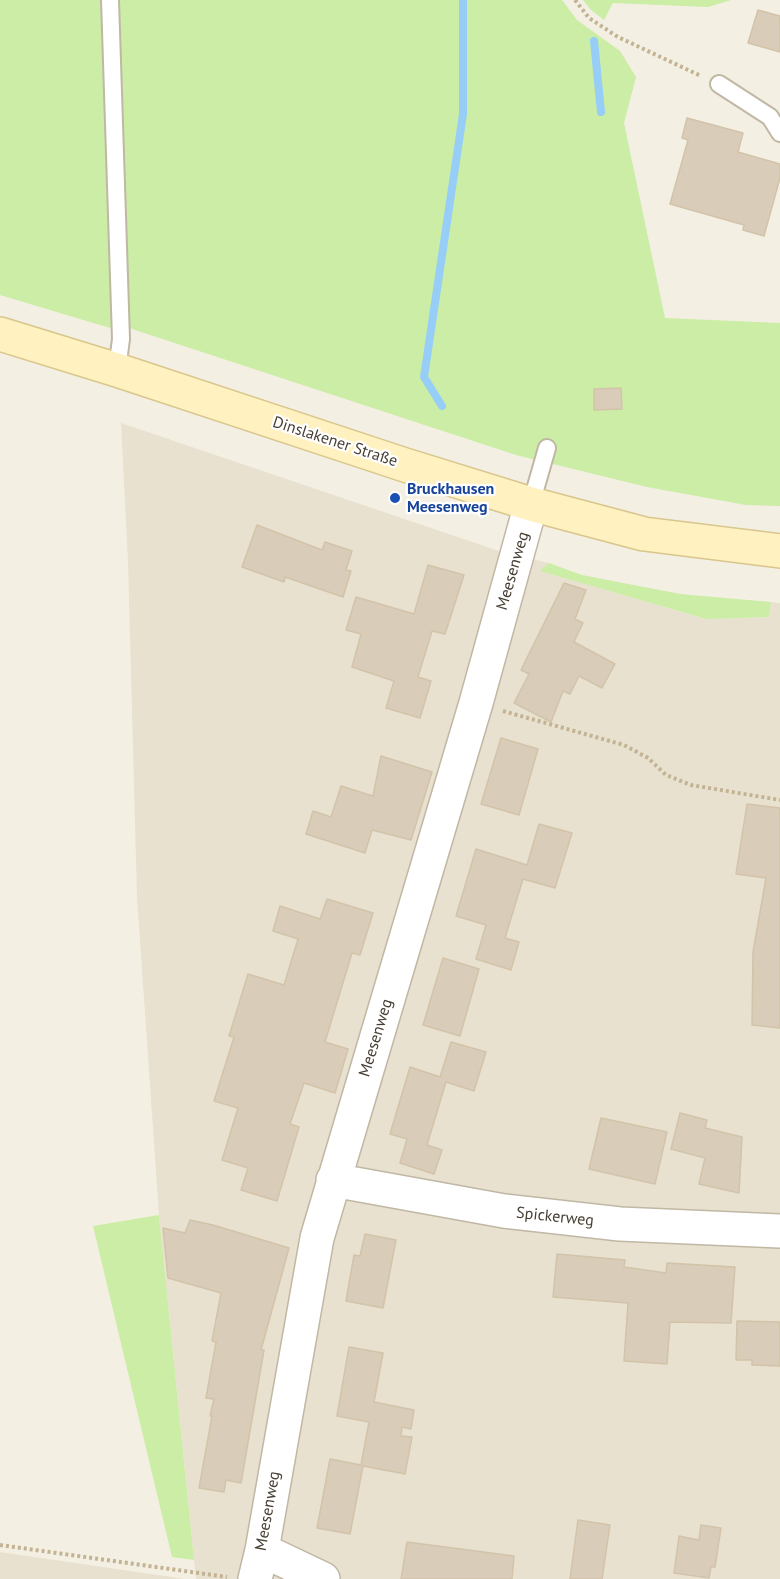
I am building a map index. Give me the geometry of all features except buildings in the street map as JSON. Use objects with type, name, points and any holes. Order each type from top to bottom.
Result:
[{"type":"main road","name":"Dinslakener Straße","points":[[0,334],[531,504],[644,534],[780,551]]},
{"type":"street","name":"Meesenweg","points":[[248,1569],[317,1238],[476,704],[531,504]]},
{"type":"street","name":"Spickerweg","points":[[333,1180],[527,1214],[620,1224],[780,1231]]},
{"type":"street","points":[[248,1569],[322,1579]]},
{"type":"lane","points":[[110,0],[121,339],[117,370]]},
{"type":"lane","points":[[719,84],[770,117],[780,133]]},
{"type":"lane","points":[[531,504],[547,448]]},
{"type":"path","points":[[575,0],[589,18],[618,37],[719,84]]},
{"type":"path","points":[[476,704],[624,746],[648,758],[666,774],[691,785],[780,800]]},
{"type":"path","points":[[0,1545],[248,1569]]},
{"type":"shaded area","points":[[121,423],[502,552],[549,563],[541,571],[705,619],[769,617],[771,602],[780,603],[780,1579],[196,1579],[159,1215],[137,897],[128,562]]},
{"type":"shaded area","points":[[0,1552],[185,1579],[0,1579]]},
{"type":"green space","points":[[0,0],[106,0],[114,318],[110,328],[0,295]]},
{"type":"green space","points":[[115,0],[562,0],[577,20],[620,51],[636,77],[624,123],[665,318],[780,323],[780,506],[746,505],[647,487],[516,455],[129,328]]},
{"type":"green space","points":[[583,0],[731,0],[708,7],[613,3],[604,20]]},
{"type":"green space","points":[[549,563],[582,575],[680,594],[771,602],[769,617],[706,619],[540,571]]},
{"type":"green space","points":[[159,1215],[194,1560],[172,1557],[93,1226]]},
{"type":"waterway","points":[[442,406],[424,377],[463,114],[463,0]]},
{"type":"waterway","points":[[594,41],[601,112]]},
{"type":"place","name":"Bruckhausen Meesenweg","points":[[395,498]]}]
